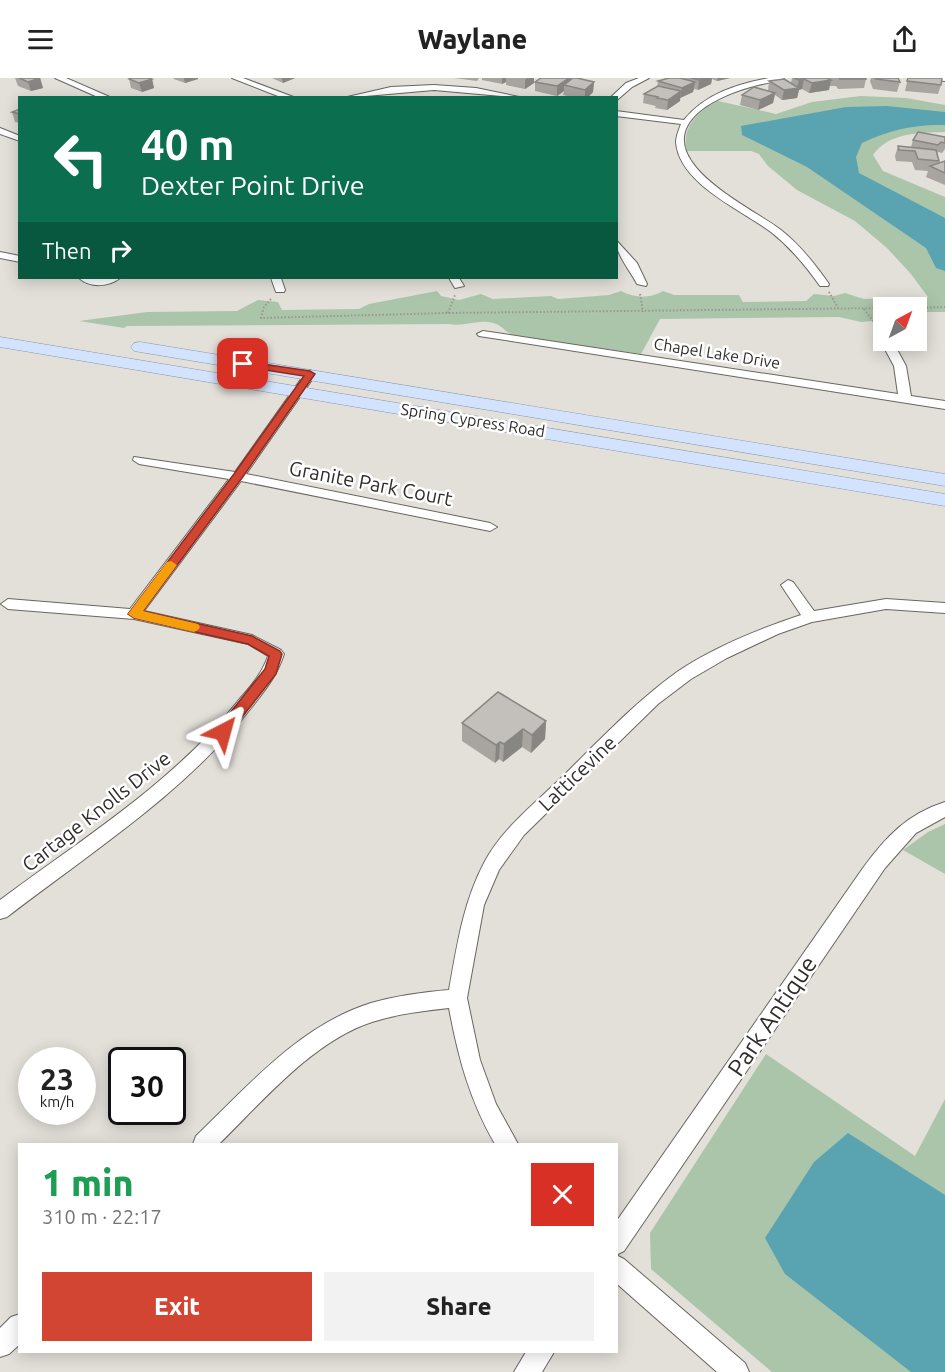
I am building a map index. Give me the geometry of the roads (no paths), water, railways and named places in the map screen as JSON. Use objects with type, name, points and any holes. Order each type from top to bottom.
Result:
[{"type":"main road","points":[[0,325],[46,332]]},
{"type":"main road","name":"Spring Cypress Road","points":[[0,342],[298,391],[945,480]]},
{"type":"main road","name":"Spring Cypress Road","points":[[126,345],[310,374],[643,438],[945,500]]},
{"type":"street","points":[[59,78],[103,96]]},
{"type":"street","points":[[236,78],[286,96]]},
{"type":"street","points":[[616,96],[629,85],[645,78]]},
{"type":"street","points":[[780,78],[738,88],[717,96],[684,122],[680,142],[683,155],[708,187],[776,231],[796,248],[824,284]]},
{"type":"street","points":[[940,78],[945,79]]},
{"type":"street","points":[[356,96],[431,82],[510,96]]},
{"type":"street","points":[[618,113],[684,122]]},
{"type":"street","points":[[0,131],[18,139]]},
{"type":"street","points":[[618,246],[633,265],[642,284]]},
{"type":"street","points":[[0,255],[18,259]]},
{"type":"street","points":[[86,279],[92,282],[112,279]]},
{"type":"street","points":[[276,279],[280,290]]},
{"type":"street","name":"Chapel Lake Drive","points":[[483,334],[945,405]]},
{"type":"street","points":[[892,351],[900,366],[905,399]]},
{"type":"street","points":[[8,604],[134,614],[238,476],[310,374]]},
{"type":"street","name":"Granite Park Court","points":[[139,460],[238,476],[490,527]]},
{"type":"street","points":[[788,585],[810,617]]},
{"type":"street","name":"Latticevine","points":[[506,1143],[487,1110],[469,1060],[457,998],[475,905],[492,866],[518,830],[652,700],[685,675],[773,630],[810,617],[886,604],[945,608]]},
{"type":"street","name":"Cartage Knolls Drive","points":[[0,910],[174,780],[223,732],[272,670],[276,654],[252,640],[134,614]]},
{"type":"street","name":"Park Antique","points":[[618,1240],[900,833],[945,809]]},
{"type":"street","points":[[205,1143],[281,1070],[325,1036],[368,1014],[417,1002],[457,998]]},
{"type":"street","points":[[618,1270],[736,1372]]},
{"type":"street","points":[[0,1345],[18,1328]]},
{"type":"street","points":[[526,1372],[540,1353]]},
{"type":"water","points":[[887,106],[945,112],[945,125],[913,127],[882,135],[862,143],[856,157],[859,173],[945,218],[945,271],[936,268],[926,248],[807,167],[742,135],[741,126],[846,107]]},
{"type":"water","points":[[848,1133],[945,1195],[945,1372],[911,1372],[785,1274],[765,1238],[814,1162]]}]
